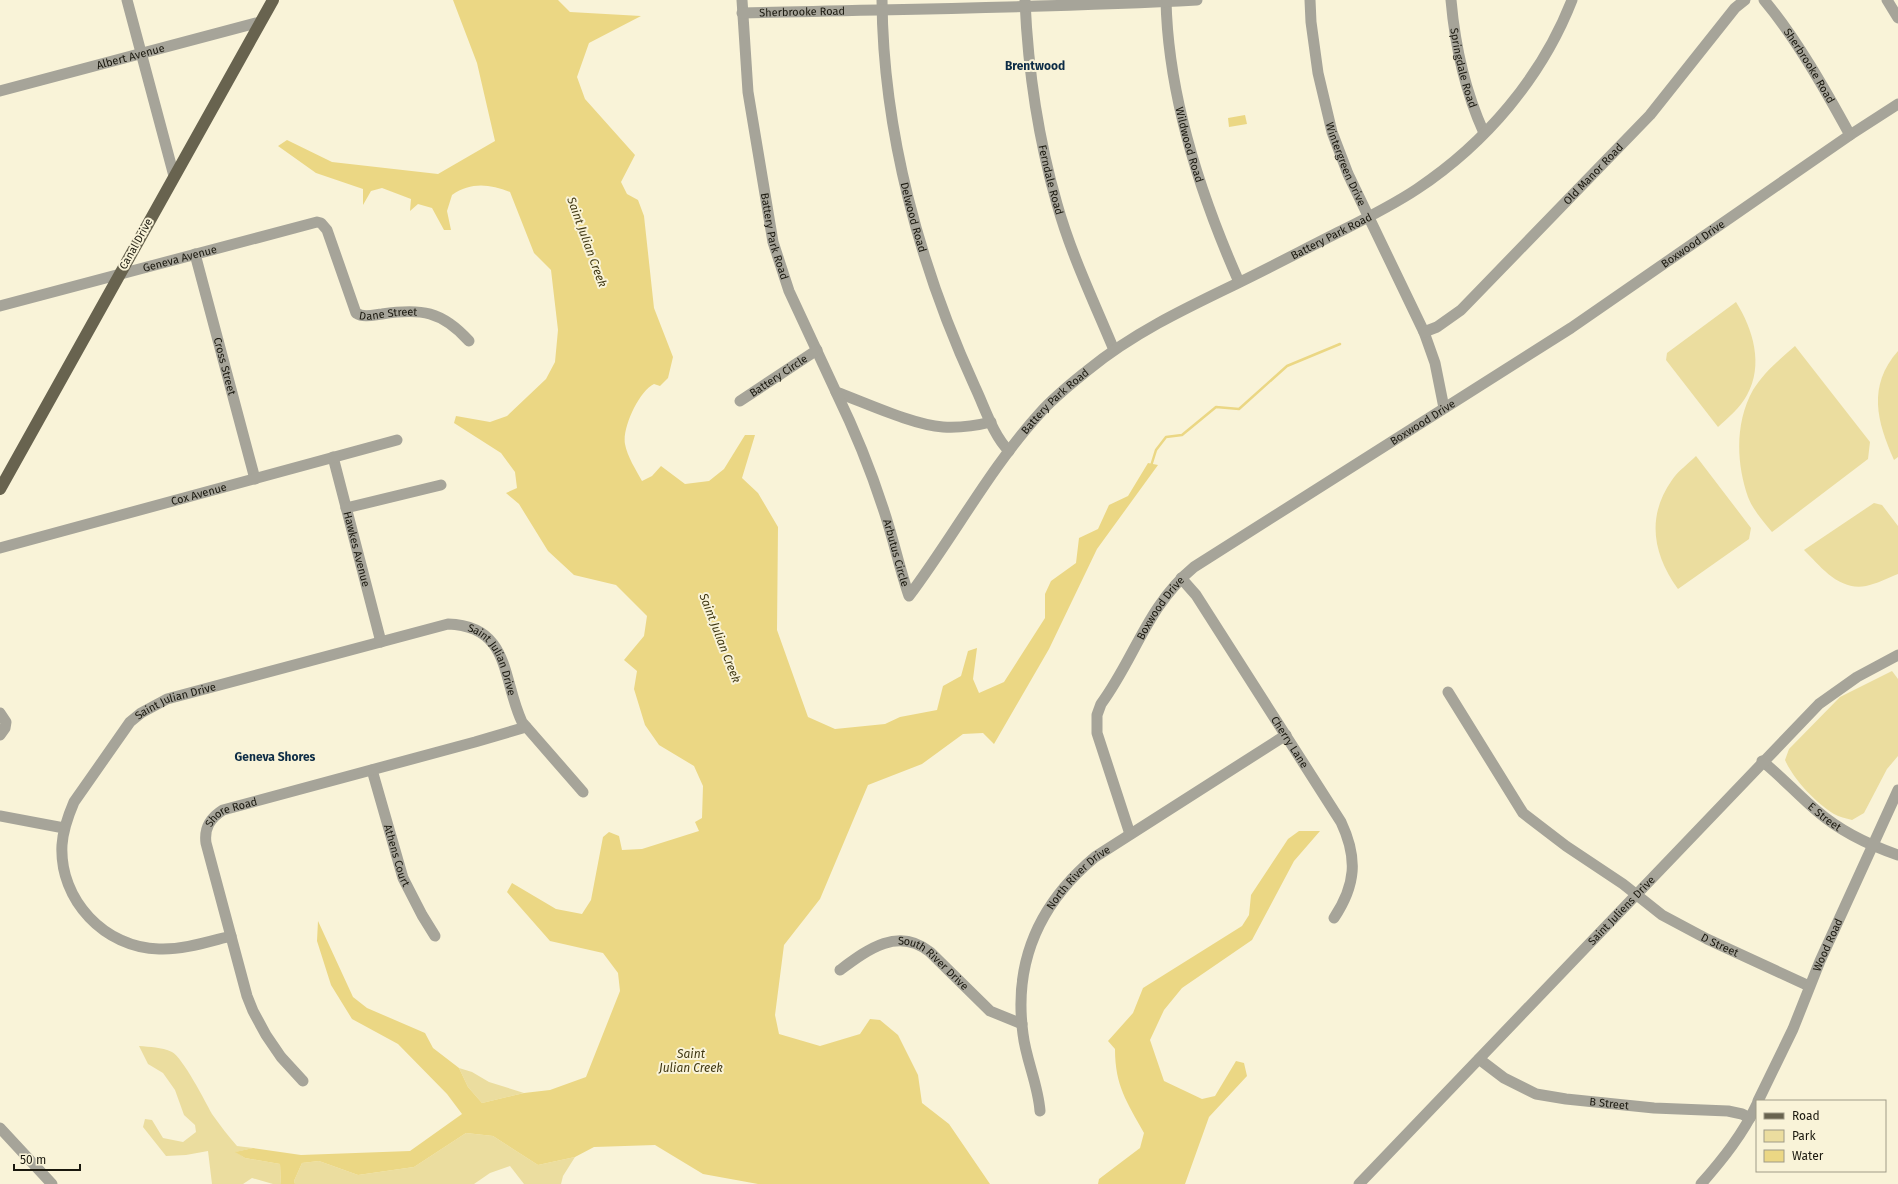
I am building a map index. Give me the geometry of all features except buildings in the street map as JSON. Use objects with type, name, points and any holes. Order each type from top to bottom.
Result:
[{"type":"main road","name":"Canal Drive","points":[[0,489],[273,0]]},
{"type":"street","points":[[127,0],[174,176]]},
{"type":"street","name":"Battery Park Road","points":[[742,0],[748,92],[773,242],[789,291],[836,392]]},
{"type":"street","name":"Sherbrooke Road","points":[[742,13],[882,4],[1197,0]]},
{"type":"street","name":"Wintergreen Drive","points":[[1310,0],[1313,40],[1324,103],[1332,132],[1348,174],[1424,332],[1435,363],[1444,408]]},
{"type":"street","name":"Springdale Road","points":[[1451,0],[1456,43],[1464,78],[1484,134]]},
{"type":"street","name":"Battery Park Road","points":[[1009,451],[1042,410],[1088,370],[1114,350],[1184,309],[1368,217],[1419,188],[1450,164],[1484,134],[1520,93],[1551,45],[1572,0]]},
{"type":"street","name":"Old Manor Road","points":[[1424,332],[1437,327],[1460,310],[1650,115],[1735,8],[1745,0]]},
{"type":"street","name":"Sherbrooke Road","points":[[1764,0],[1775,14],[1833,104],[1850,135]]},
{"type":"street","points":[[1887,0],[1898,18]]},
{"type":"street","name":"Wildwood Road","points":[[1166,1],[1175,84],[1187,135],[1208,205],[1239,282]]},
{"type":"street","name":"Ferndale Road","points":[[1025,3],[1031,75],[1041,136],[1055,196],[1068,237],[1114,350]]},
{"type":"street","name":"Delwood Road","points":[[882,4],[884,46],[891,105],[899,156],[909,197],[925,256],[940,298],[970,375],[992,422]]},
{"type":"street","name":"Albert Avenue","points":[[0,91],[260,22]]},
{"type":"street","name":"Boxwood Drive","points":[[1130,834],[1097,733],[1097,716],[1100,704],[1154,611],[1169,590],[1181,578],[1194,567],[1571,328],[1850,135],[1898,104]]},
{"type":"street","name":"Geneva Avenue","points":[[0,306],[316,222],[325,227],[337,259]]},
{"type":"street","name":"Cross Street","points":[[195,254],[255,479]]},
{"type":"street","name":"Dane Street","points":[[337,259],[353,308],[361,316],[411,311],[431,313],[447,320],[469,341]]},
{"type":"street","name":"Battery Circle","points":[[740,401],[817,350]]},
{"type":"street","points":[[836,392],[896,414],[941,427],[975,426],[992,422],[999,439],[1009,451]]},
{"type":"street","name":"Arbutus Circle","points":[[836,392],[849,420],[883,508],[909,596],[1009,451]]},
{"type":"street","name":"Cox Avenue","points":[[0,548],[397,440]]},
{"type":"street","name":"Hawkes Avenue","points":[[333,457],[381,642]]},
{"type":"street","points":[[346,508],[441,485]]},
{"type":"street","name":"Cherry Lane","points":[[1181,578],[1196,595],[1341,822],[1351,846],[1353,859],[1350,886],[1342,906],[1334,918]]},
{"type":"street","name":"Saint Julian Drive","points":[[231,936],[187,947],[158,949],[130,944],[102,930],[86,914],[70,888],[64,867],[62,847],[64,828],[74,802],[130,722],[155,704],[167,699],[448,624],[460,624],[477,630],[493,642],[501,654],[516,710],[526,727],[583,792]]},
{"type":"street","name":"Saint Juliens Drive","points":[[1358,1184],[1635,896],[1762,761],[1819,704],[1857,677],[1898,655]]},
{"type":"street","name":"D Street","points":[[1448,692],[1523,813],[1566,846],[1623,884],[1635,896],[1662,915],[1707,939],[1809,986]]},
{"type":"street","points":[[0,713],[6,722],[6,728],[0,735]]},
{"type":"street","name":"Shore Road","points":[[303,1081],[278,1051],[253,1011],[247,996],[206,843],[206,831],[211,819],[223,810],[526,727]]},
{"type":"street","name":"North River Drive","points":[[1040,1111],[1037,1089],[1026,1053],[1022,1024],[1024,973],[1035,934],[1055,898],[1082,868],[1130,834],[1286,735]]},
{"type":"street","name":"E Street","points":[[1762,761],[1781,776],[1818,812],[1842,829],[1872,846],[1898,855]]},
{"type":"street","name":"Athens Court","points":[[372,770],[403,878],[422,915],[435,936]]},
{"type":"street","name":"Wood Road","points":[[1759,1100],[1793,1029],[1809,986],[1898,790]]},
{"type":"street","points":[[0,816],[64,828]]},
{"type":"street","name":"South River Drive","points":[[840,970],[874,946],[900,940],[911,942],[930,952],[990,1011],[1022,1024]]},
{"type":"street","name":"B Street","points":[[1479,1059],[1504,1078],[1536,1094],[1566,1099],[1654,1108],[1728,1111],[1742,1114],[1750,1118]]},
{"type":"street","name":"Wood Road","points":[[1701,1184],[1726,1155],[1756,1106]]},
{"type":"street","points":[[0,1128],[52,1184]]},
{"type":"green space","points":[[1736,302],[1751,335],[1754,347],[1755,372],[1752,383],[1744,400],[1718,427],[1666,360],[1667,353]]},
{"type":"green space","points":[[1795,346],[1870,442],[1868,459],[1772,532],[1755,511],[1748,497],[1741,470],[1739,443],[1740,429],[1747,402],[1753,390],[1767,372]]},
{"type":"green space","points":[[1898,351],[1898,457],[1894,460],[1883,432],[1878,404],[1882,377],[1888,364]]},
{"type":"green space","points":[[1696,456],[1751,528],[1749,539],[1678,589],[1669,576],[1658,549],[1656,522],[1658,508],[1672,480]]},
{"type":"green space","points":[[1874,503],[1882,505],[1898,526],[1898,574],[1866,586],[1856,587],[1847,585],[1831,576],[1804,550]]},
{"type":"green space","points":[[1892,671],[1898,679],[1898,756],[1887,769],[1864,813],[1852,820],[1838,816],[1827,809],[1799,783],[1785,760],[1789,749],[1840,697]]},
{"type":"green space","points":[[139,1046],[164,1049],[177,1056],[194,1080],[212,1114],[230,1138],[237,1146],[253,1148],[236,1152],[245,1158],[280,1164],[281,1184],[273,1184],[252,1178],[243,1184],[212,1184],[208,1151],[186,1155],[166,1156],[143,1127],[145,1119],[152,1120],[163,1138],[183,1142],[196,1132],[195,1125],[184,1115],[175,1090],[163,1073],[148,1064]]},
{"type":"green space","points":[[459,1068],[472,1072],[489,1082],[524,1093],[482,1103],[468,1087]]},
{"type":"green space","points":[[466,1133],[493,1136],[538,1165],[575,1157],[563,1176],[561,1184],[524,1184],[510,1166],[490,1173],[474,1184],[295,1184],[294,1181],[302,1163],[319,1161],[358,1175],[414,1167]]},
{"type":"water","name":"Saint Julian Creek","points":[[453,0],[558,0],[570,12],[641,16],[589,43],[577,77],[585,99],[635,155],[621,182],[627,194],[638,200],[644,216],[654,308],[673,357],[668,378],[660,386],[654,384],[648,388],[637,402],[626,429],[626,449],[642,481],[652,476],[661,466],[685,484],[709,481],[724,469],[745,435],[755,435],[742,478],[758,493],[778,527],[777,630],[808,717],[835,729],[885,724],[900,717],[937,710],[943,686],[961,676],[968,651],[977,648],[973,679],[979,693],[1004,682],[1045,618],[1045,594],[1051,581],[1076,563],[1079,538],[1098,529],[1109,505],[1128,496],[1148,463],[1158,465],[1097,549],[1049,649],[994,744],[983,733],[963,734],[922,764],[868,785],[820,899],[784,945],[775,1015],[779,1034],[820,1046],[860,1034],[870,1019],[880,1020],[898,1035],[918,1075],[922,1103],[949,1124],[990,1184],[758,1184],[703,1174],[655,1145],[594,1147],[575,1157],[538,1165],[493,1136],[466,1133],[414,1167],[358,1175],[319,1161],[302,1163],[294,1181],[295,1184],[281,1184],[280,1164],[245,1158],[235,1152],[253,1148],[301,1155],[410,1151],[462,1114],[447,1094],[398,1044],[352,1019],[331,985],[317,941],[318,921],[353,997],[367,1008],[425,1033],[433,1048],[459,1068],[468,1087],[482,1103],[524,1093],[550,1090],[586,1077],[620,991],[618,973],[603,953],[550,941],[507,892],[512,883],[556,909],[582,914],[591,900],[603,837],[609,832],[619,836],[622,850],[642,849],[699,831],[695,822],[702,818],[703,786],[694,766],[659,745],[645,725],[634,689],[637,671],[624,660],[644,636],[647,616],[616,585],[574,575],[548,551],[519,504],[506,493],[517,488],[515,472],[501,453],[454,423],[456,416],[490,422],[507,416],[546,379],[555,362],[558,330],[551,270],[534,253],[510,192],[495,187],[473,186],[452,195],[447,211],[451,230],[444,230],[432,208],[418,204],[410,211],[411,199],[382,188],[371,191],[363,205],[363,189],[316,173],[278,146],[287,140],[332,162],[438,174],[495,141],[477,63]]},
{"type":"water","points":[[1245,115],[1247,124],[1229,127],[1228,118]]},
{"type":"water","points":[[1299,831],[1320,831],[1294,861],[1252,940],[1182,988],[1164,1010],[1150,1040],[1164,1081],[1202,1099],[1215,1096],[1236,1061],[1244,1063],[1247,1076],[1209,1117],[1185,1184],[1098,1184],[1099,1179],[1140,1148],[1144,1133],[1123,1093],[1117,1073],[1115,1049],[1108,1041],[1133,1013],[1143,988],[1242,926],[1249,915],[1251,895],[1288,839]]},
{"type":"waterway","points":[[1151,466],[1156,450],[1166,437],[1182,435],[1216,407],[1239,409],[1287,366],[1340,344]]},
{"type":"district","name":"Brentwood","points":[[1035,66]]},
{"type":"district","name":"Geneva Shores","points":[[275,757]]}]
